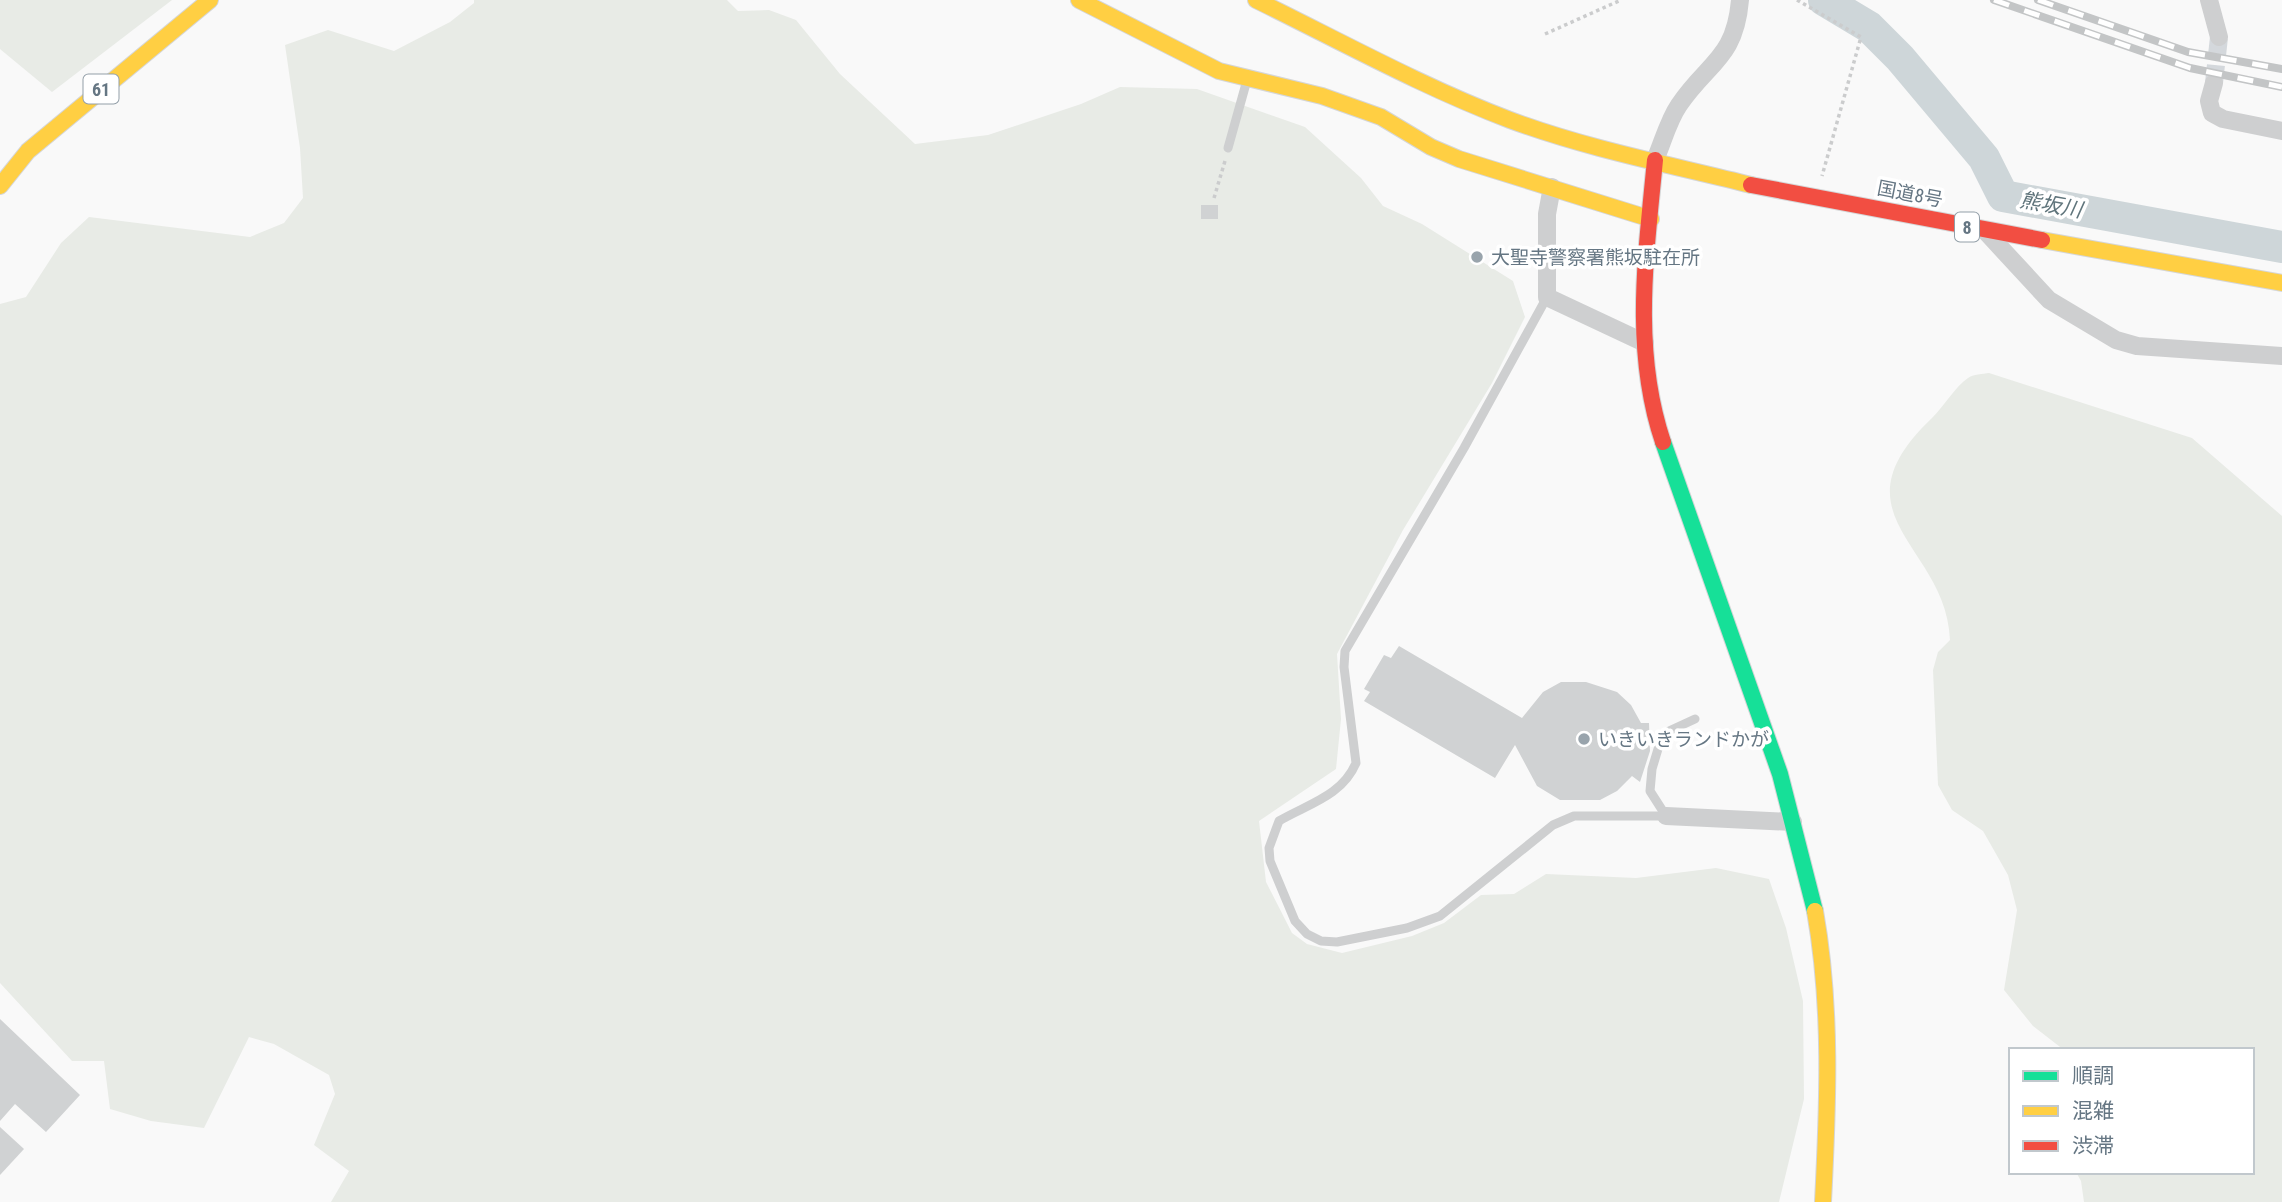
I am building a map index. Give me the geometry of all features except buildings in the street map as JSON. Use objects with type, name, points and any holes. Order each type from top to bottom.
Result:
[{"type":"main road","name":"61","points":[[0,186],[28,151],[210,0]]},
{"type":"main road","points":[[1079,0],[1219,71],[1247,80],[1322,96],[1381,117],[1431,147],[1459,159],[1651,219]]},
{"type":"main road","name":"国道8号","points":[[1256,0],[1430,85],[1511,120],[1655,160],[1793,195],[2282,283]]},
{"type":"main road","points":[[1286,0],[1413,64],[1464,83]]},
{"type":"main road","name":"国道8号","points":[[1626,137],[1655,160]]},
{"type":"main road","points":[[1655,160],[1642,302],[1647,381],[1661,435],[1776,755],[1810,887],[1823,985],[1828,1118],[1822,1202]]},
{"type":"street","points":[[1655,160],[1677,107],[1732,42],[1739,23],[1740,0]]},
{"type":"street","points":[[2210,0],[2219,37]]},
{"type":"street","points":[[2214,83],[2209,101],[2212,113],[2223,118],[2282,131]]},
{"type":"street","points":[[1552,187],[1547,214],[1547,298],[1645,343]]},
{"type":"street","points":[[1984,230],[2049,300],[2116,340],[2137,346],[2282,356]]},
{"type":"street","points":[[1666,816],[1793,822]]},
{"type":"lane","points":[[1228,148],[1247,80]]},
{"type":"lane","points":[[1547,298],[1471,437],[1345,651],[1344,667],[1356,763],[1350,777],[1339,789],[1279,821],[1269,848],[1270,861],[1295,921],[1307,934],[1321,941],[1337,942],[1407,928],[1440,916],[1553,825],[1574,816],[1666,816]]},
{"type":"lane","points":[[1666,816],[1655,804],[1650,791],[1651,769],[1658,749],[1669,731],[1695,719]]},
{"type":"path","points":[[1545,34],[1621,0]]},
{"type":"path","points":[[1797,0],[1861,37],[1822,176]]},
{"type":"path","points":[[1214,198],[1228,148]]},
{"type":"shaded area","points":[[0,0],[172,0],[52,92],[0,49]]},
{"type":"shaded area","points":[[474,0],[727,0],[738,11],[769,10],[796,20],[840,74],[915,144],[988,135],[1081,104],[1120,87],[1197,89],[1305,127],[1361,178],[1383,206],[1422,224],[1513,281],[1525,317],[1492,383],[1403,530],[1337,654],[1341,719],[1336,769],[1259,821],[1266,882],[1292,933],[1307,944],[1342,953],[1412,936],[1444,923],[1481,895],[1514,894],[1546,874],[1636,878],[1716,868],[1769,879],[1786,928],[1803,1001],[1804,1099],[1779,1202],[331,1202],[349,1171],[314,1145],[335,1094],[329,1075],[274,1044],[249,1037],[204,1128],[151,1121],[110,1109],[104,1061],[72,1061],[0,983],[0,304],[26,297],[61,243],[89,217],[250,237],[284,223],[303,198],[300,148],[285,45],[328,30],[394,51],[450,22],[474,3]]},
{"type":"shaded area","points":[[1989,373],[2192,438],[2282,516],[2282,1202],[2084,1202],[2081,1181],[2077,1174],[2254,1174],[2254,1048],[2061,1048],[2033,1026],[2004,990],[2017,910],[2008,875],[1983,831],[1952,810],[1938,785],[1933,670],[1938,652],[1950,640],[1944,607],[1931,579],[1901,530],[1892,506],[1891,481],[1903,452],[1959,386],[1975,375]]},
{"type":"waterway","name":"熊坂川","points":[[1824,0],[1869,27],[1900,58],[1984,158],[2003,196],[2282,247]]},
{"type":"tunnel","points":[[2214,83],[2219,37]]},
{"type":"railway","points":[[1994,0],[2190,68],[2282,87]]},
{"type":"railway","points":[[2038,0],[2188,52],[2282,69]]},
{"type":"traffic: fast","points":[[1663,442],[1780,774],[1815,911]]},
{"type":"traffic: slow","points":[[0,186],[28,151],[210,0]]},
{"type":"traffic: slow","points":[[1079,0],[1219,71],[1322,96],[1381,117],[1431,147],[1459,159],[1651,219]]},
{"type":"traffic: slow","points":[[1256,0],[1414,78],[1510,120],[1599,148],[1751,185]]},
{"type":"traffic: slow","points":[[2042,240],[2282,283]]},
{"type":"traffic: slow","points":[[1815,911],[1826,1020],[1827,1093],[1823,1202]]},
{"type":"traffic: jam","points":[[1655,160],[1645,267],[1644,337],[1653,407],[1663,442]]},
{"type":"traffic: jam","points":[[1751,185],[2042,240]]},
{"type":"place","name":"大聖寺警察署熊坂駐在所","points":[[1477,257]]},
{"type":"place","name":"いきいきランドかが","points":[[1584,739]]}]
